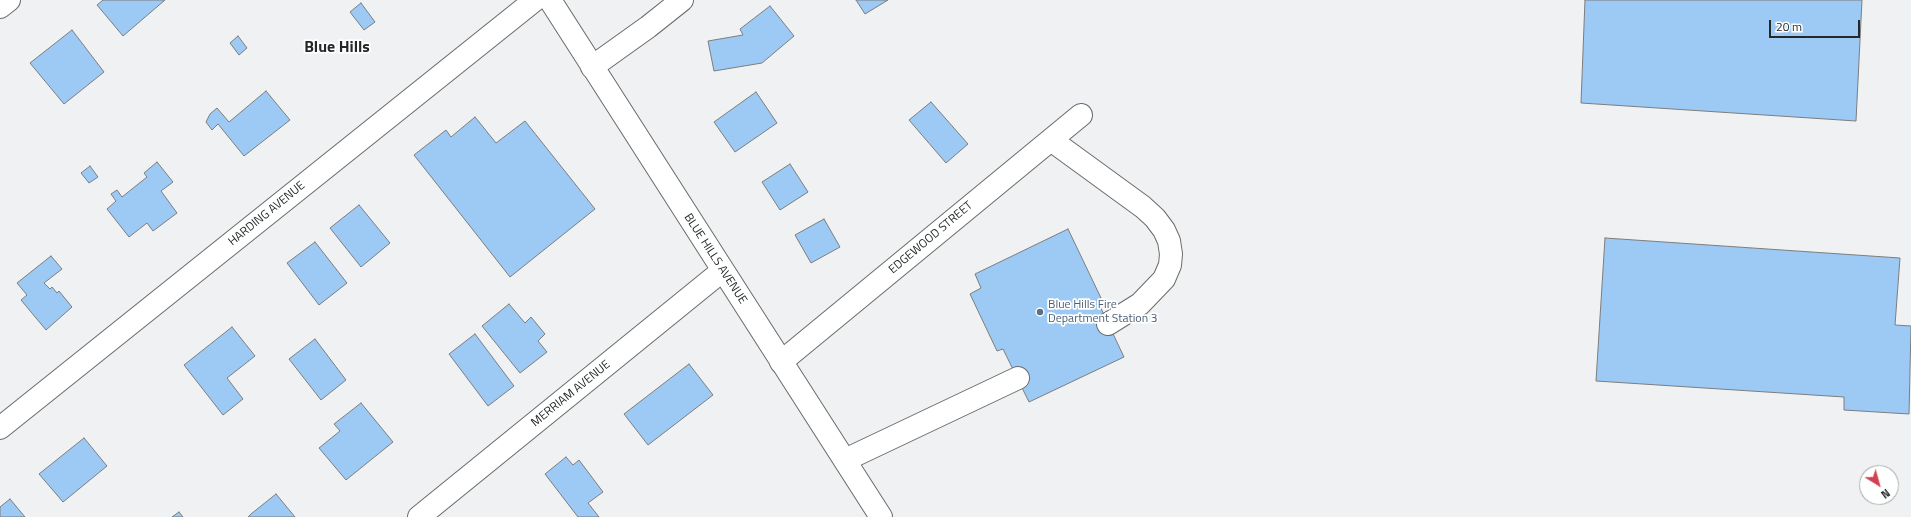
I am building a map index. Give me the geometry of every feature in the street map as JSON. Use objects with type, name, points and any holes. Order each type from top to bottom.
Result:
[{"type":"street","points":[[0,7],[9,0]]},
{"type":"street","name":"HARDING AVENUE","points":[[0,428],[535,0]]},
{"type":"street","name":"BLUE HILLS AVENUE","points":[[550,0],[780,362],[881,517]]},
{"type":"street","points":[[592,67],[648,27],[682,0]]},
{"type":"street","name":"EDGEWOOD STREET","points":[[780,362],[1081,115]]},
{"type":"street","points":[[1051,140],[1143,207],[1155,218],[1164,230],[1169,241],[1171,254],[1170,265],[1164,278],[1140,304],[1108,324]]},
{"type":"street","name":"MERRIAM AVENUE","points":[[419,517],[722,271]]},
{"type":"street","points":[[845,460],[1018,378]]},
{"type":"building","points":[[103,0],[165,0],[123,36],[97,5]]},
{"type":"building","points":[[856,0],[888,0],[865,14]]},
{"type":"building","points":[[1585,0],[1862,0],[1856,121],[1581,103]]},
{"type":"building","points":[[361,3],[375,22],[364,30],[350,12]]},
{"type":"building","points":[[770,6],[794,36],[762,63],[714,71],[708,41],[743,35],[740,29]]},
{"type":"building","points":[[72,30],[104,72],[64,104],[30,63]]},
{"type":"building","points":[[238,36],[247,48],[239,55],[230,43]]},
{"type":"building","points":[[266,91],[290,120],[244,156],[218,124],[212,130],[206,122],[210,114],[217,108],[229,122]]},
{"type":"building","points":[[756,92],[777,123],[735,152],[714,122]]},
{"type":"building","points":[[931,102],[968,144],[946,163],[909,120]]},
{"type":"building","points":[[475,117],[496,143],[525,121],[595,209],[510,277],[414,155],[446,130],[451,137]]},
{"type":"building","points":[[157,162],[173,182],[161,191],[177,213],[153,231],[147,223],[129,237],[107,209],[116,201],[111,194],[117,190],[122,197],[147,177],[144,173]]},
{"type":"building","points":[[790,164],[808,192],[780,210],[762,182]]},
{"type":"building","points":[[90,166],[98,177],[89,183],[81,173]]},
{"type":"building","points":[[359,205],[390,243],[361,267],[330,228]]},
{"type":"building","points":[[824,219],[840,247],[811,263],[795,235]]},
{"type":"building","name":"Blue Hills Fire Department Station 3","points":[[1068,229],[1101,298],[1097,300],[1124,357],[1029,402],[1003,349],[997,351],[970,294],[981,288],[975,274]]},
{"type":"building","points":[[1605,238],[1900,258],[1895,325],[1911,326],[1909,414],[1844,410],[1844,397],[1596,381]]},
{"type":"building","points":[[315,242],[347,283],[319,305],[287,263]]},
{"type":"building","points":[[51,256],[62,269],[44,283],[50,289],[52,287],[57,293],[59,291],[72,307],[46,330],[21,300],[27,295],[17,283]]},
{"type":"building","points":[[509,304],[525,323],[531,317],[545,334],[538,341],[547,352],[520,373],[482,326]]},
{"type":"building","points":[[232,327],[255,356],[227,378],[243,399],[223,415],[184,365]]},
{"type":"building","points":[[475,334],[514,386],[488,406],[449,354]]},
{"type":"building","points":[[315,339],[346,380],[321,400],[289,359]]},
{"type":"building","points":[[689,364],[713,395],[648,445],[624,414]]},
{"type":"building","points":[[361,403],[393,442],[346,480],[319,448],[340,431],[334,424]]},
{"type":"building","points":[[84,438],[107,466],[63,502],[39,474]]},
{"type":"building","points":[[566,457],[573,465],[579,460],[603,492],[588,503],[599,517],[578,517],[545,474]]},
{"type":"building","points":[[276,494],[295,517],[248,517],[251,514]]},
{"type":"building","points":[[10,499],[25,517],[0,517],[0,507]]},
{"type":"building","points":[[179,512],[183,517],[172,517]]},
{"type":"place","name":"Blue Hills Fire Department Station 3","points":[[1040,312]]},
{"type":"district","name":"Blue Hills","points":[[337,48]]}]
